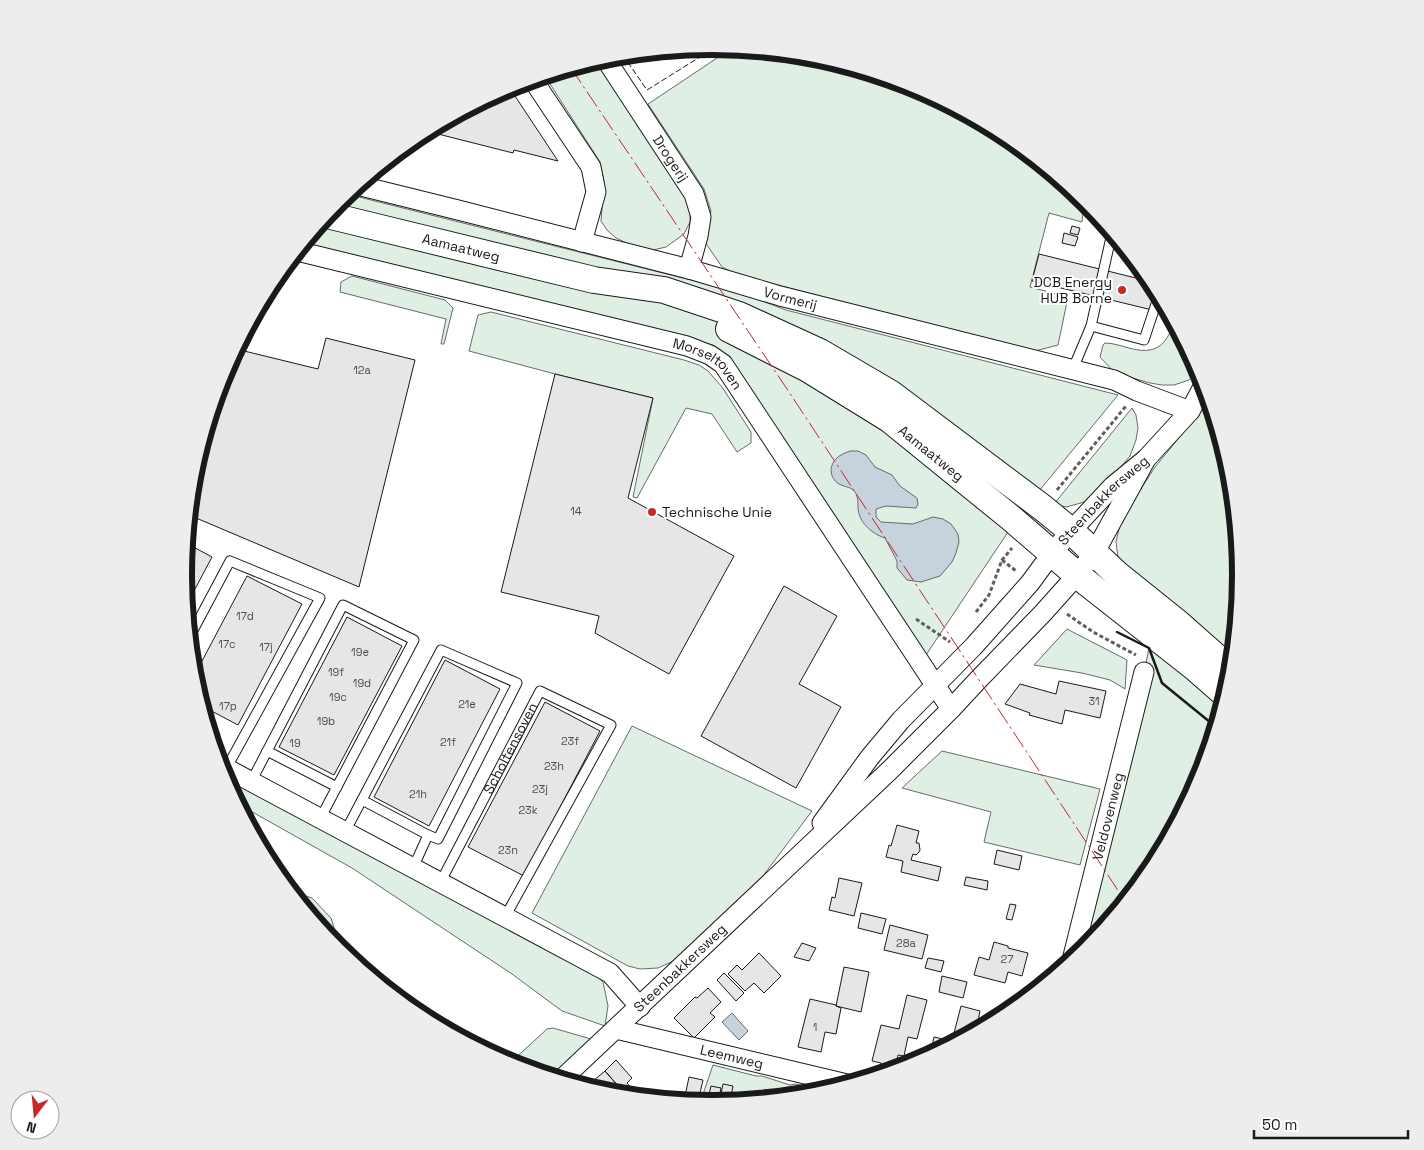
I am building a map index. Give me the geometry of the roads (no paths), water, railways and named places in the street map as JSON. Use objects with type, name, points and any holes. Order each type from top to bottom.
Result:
[{"type":"main road","name":"Aamaatweg","points":[[335,217],[594,280],[664,290],[738,315],[820,352],[890,393],[978,458],[1072,531],[1118,575],[1179,624],[1224,664]]},
{"type":"main road","name":"Aamaatweg","points":[[594,280],[725,328],[808,369],[889,418],[1077,575],[1219,689]]},
{"type":"street","name":"Drogerij","points":[[610,65],[694,194],[701,217],[689,269]]},
{"type":"street","points":[[537,86],[591,167],[596,192],[582,242]]},
{"type":"street","name":"Vormerij","points":[[366,187],[689,269],[780,296],[1072,371],[1114,380],[1190,411]]},
{"type":"street","name":"Morseltoven","points":[[304,252],[687,346],[710,355],[723,364],[951,709]]},
{"type":"street","points":[[1146,459],[1190,411],[1199,394]]},
{"type":"street","name":"Steenbakkersweg","points":[[798,856],[870,757],[901,720],[974,646],[1030,583],[1052,553],[1114,486],[1146,459]]},
{"type":"street","name":"Steenbakkersweg","points":[[567,1074],[889,771],[1053,602],[1095,552],[1146,459]]},
{"type":"street","name":"Veldovenweg","points":[[1075,947],[1144,672]]},
{"type":"street","points":[[231,771],[610,973],[640,1006]]},
{"type":"street","name":"Leemweg","points":[[616,1029],[832,1080]]},
{"type":"lane","points":[[1072,371],[1091,326],[1110,241]]},
{"type":"lane","points":[[1091,326],[1144,340],[1156,305]]},
{"type":"lane","points":[[195,627],[230,561],[320,598],[227,760]]},
{"type":"lane","points":[[251,782],[343,605],[414,640],[320,819]]},
{"type":"lane","name":"Scholtensoven","points":[[345,832],[441,650],[518,683],[438,839],[428,835]]},
{"type":"lane","name":"Scholtensoven","points":[[440,883],[540,691],[611,725],[505,917]]},
{"type":"lane","points":[[268,751],[337,787]]},
{"type":"lane","points":[[362,800],[428,835],[413,868]]},
{"type":"place","name":"DCB Energy HUB Borne","points":[[1122,290]]},
{"type":"place","name":"Technische Unie","points":[[652,512]]}]
